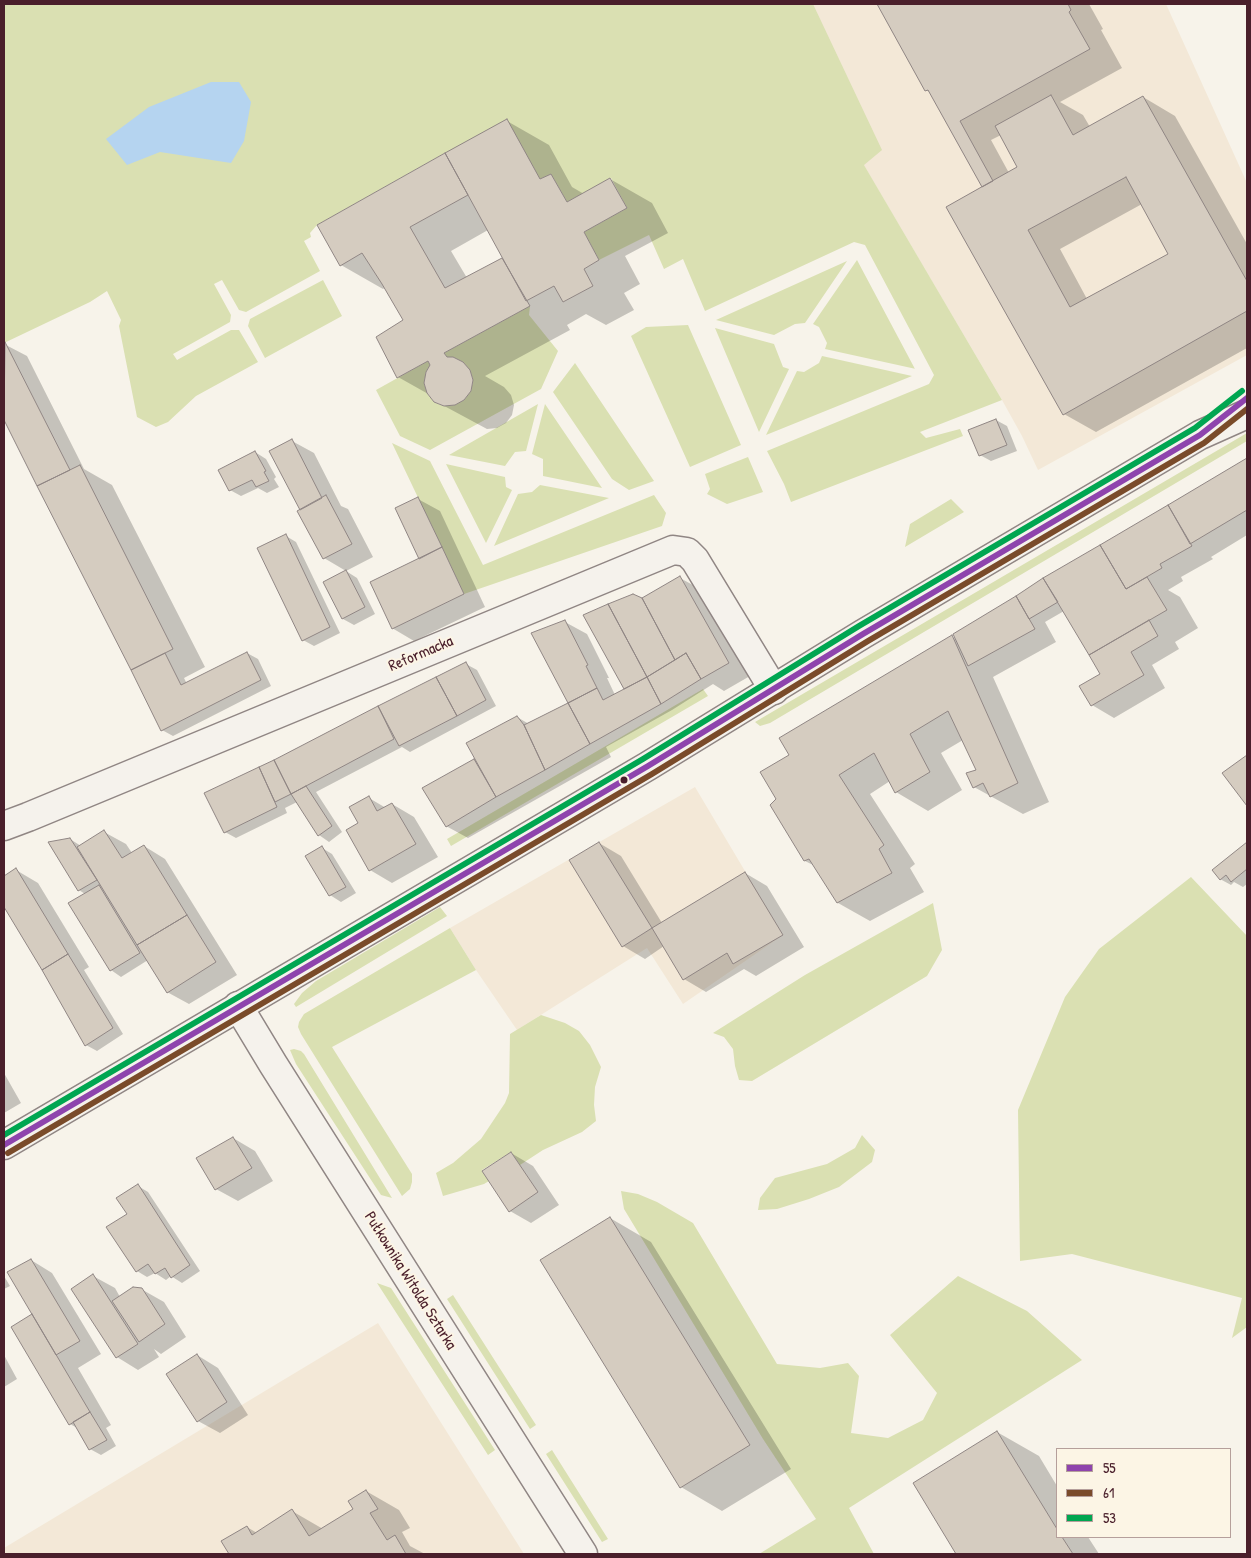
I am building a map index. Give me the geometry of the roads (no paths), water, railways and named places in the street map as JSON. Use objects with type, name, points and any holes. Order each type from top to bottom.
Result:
[{"type":"street","points":[[1200,435],[1247,398]]},
{"type":"street","points":[[4,1145],[615,785],[774,690],[870,629],[1200,435],[1247,414]]},
{"type":"street","name":"Reformacka","points":[[4,826],[673,550],[687,552],[695,560],[774,690]]},
{"type":"street","name":"Pułkownika Witolda Sztarka","points":[[238,1006],[288,1089],[583,1554]]},
{"type":"water","points":[[211,82],[239,82],[251,102],[244,141],[231,163],[160,152],[127,165],[106,139],[149,107]]}]
